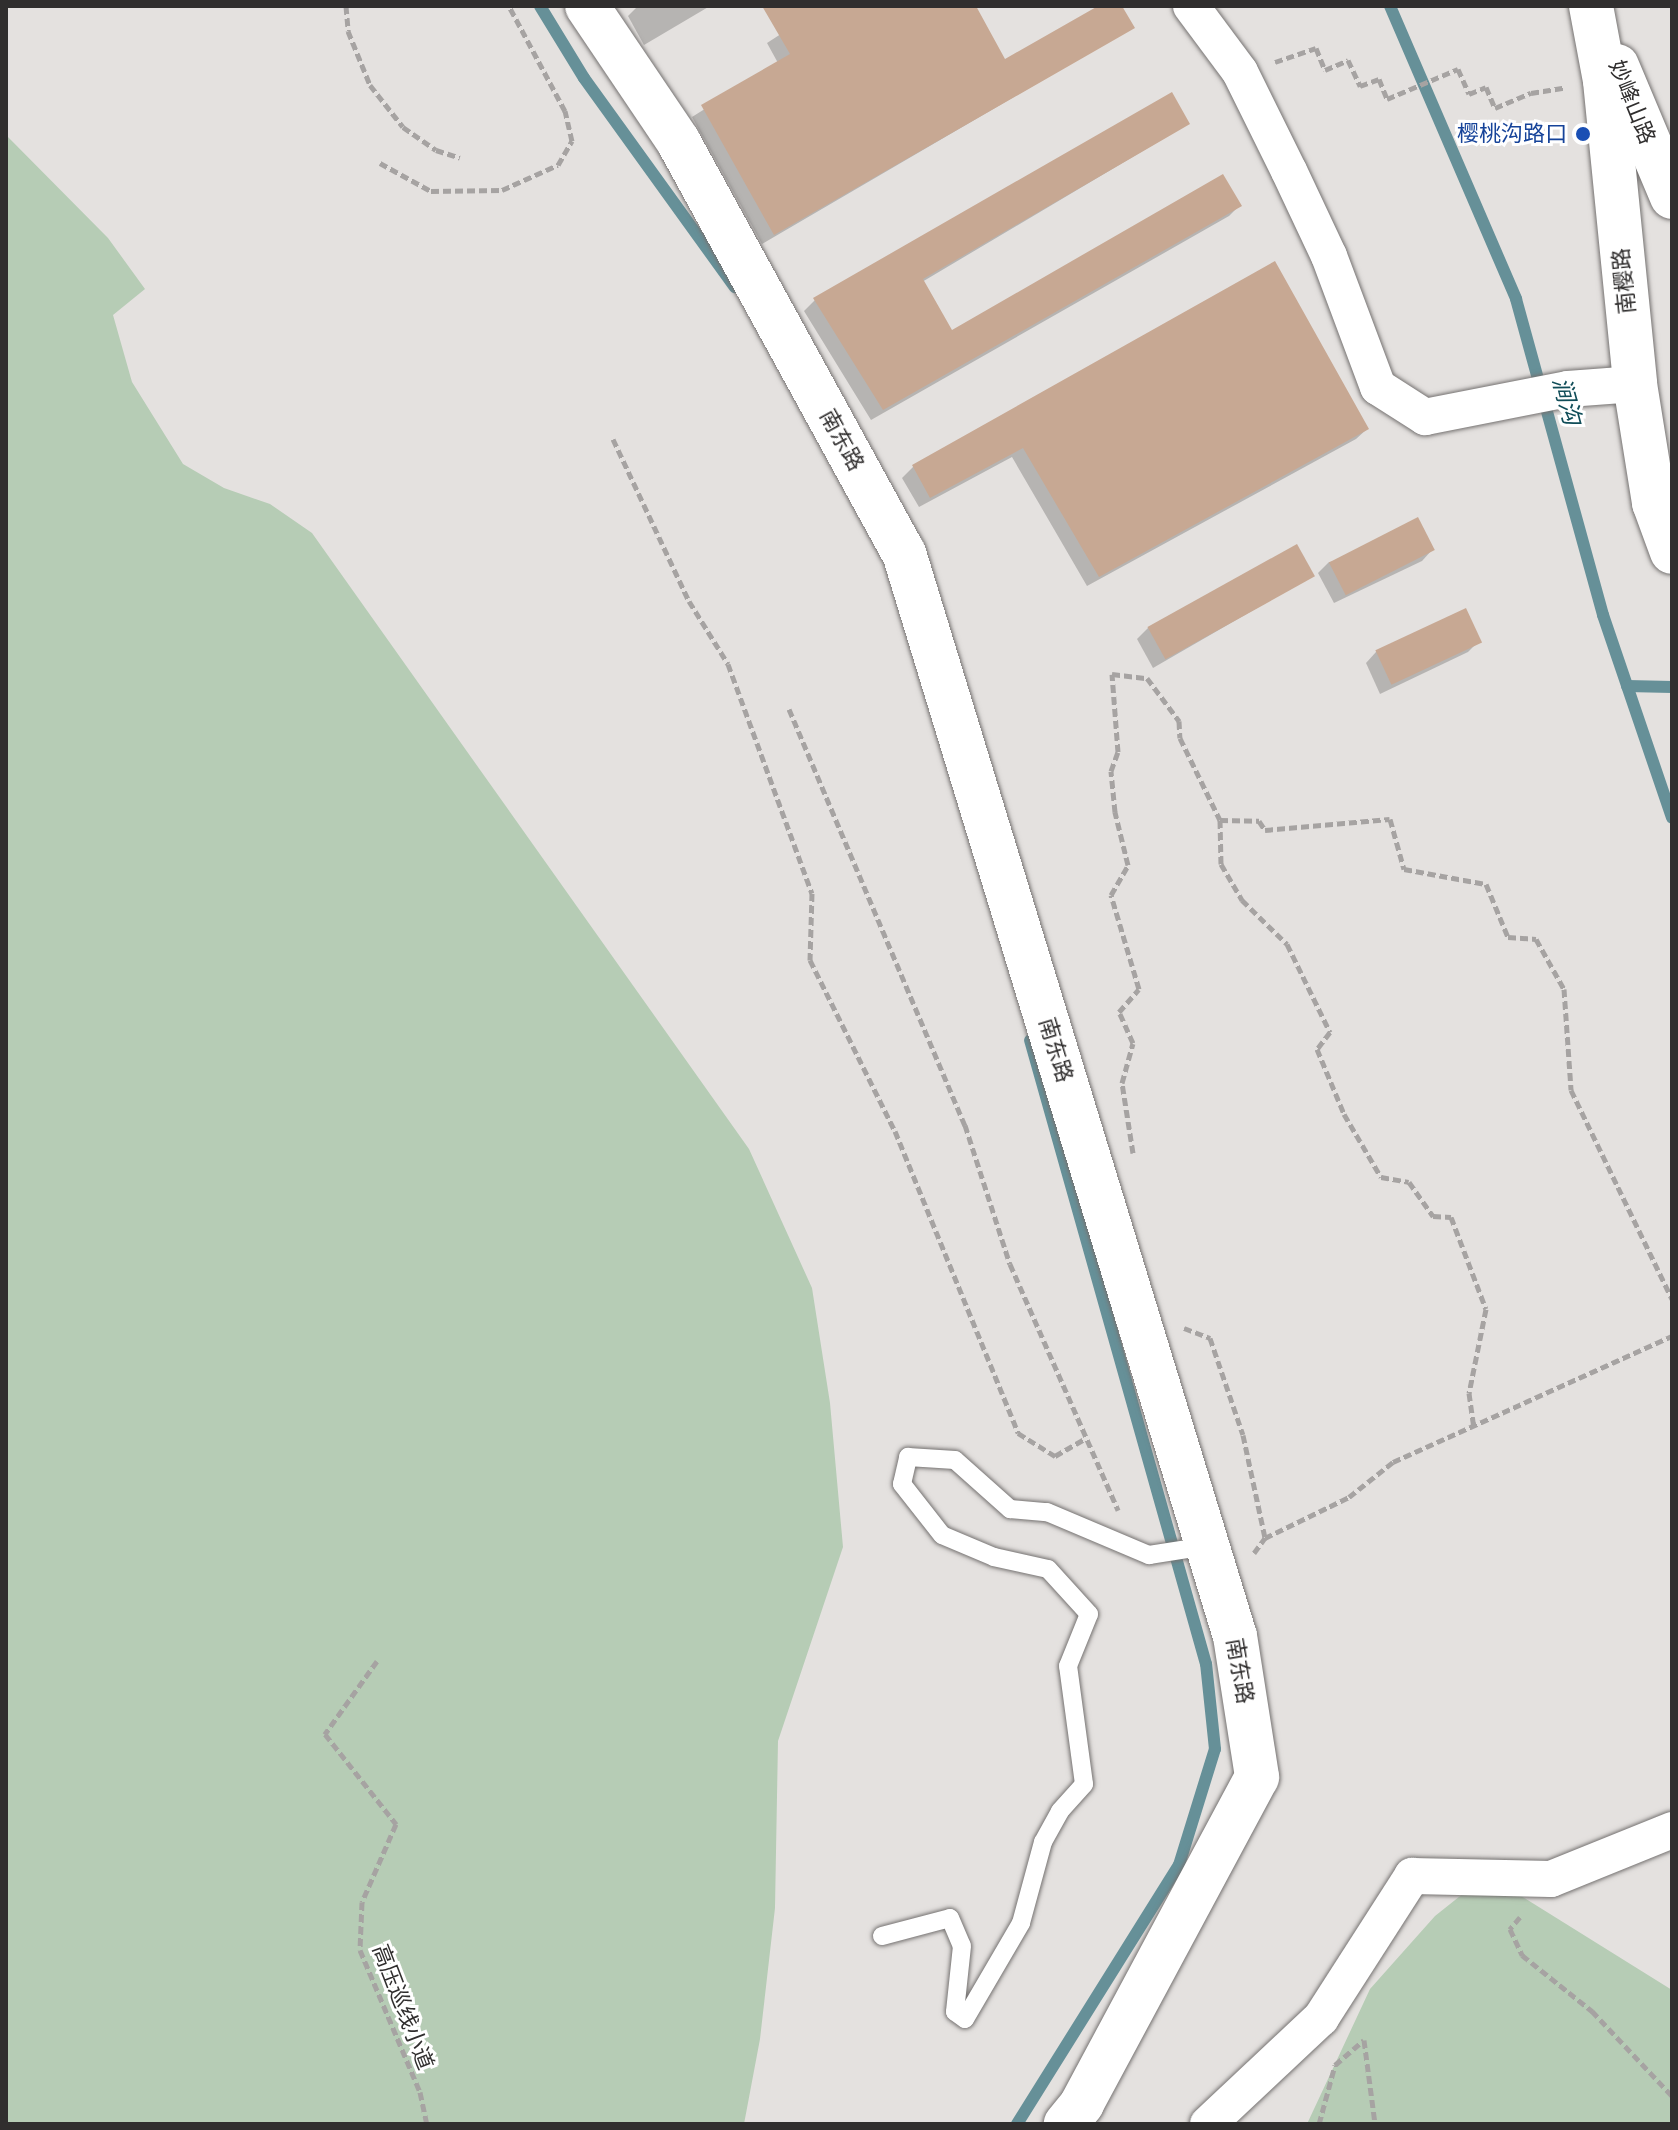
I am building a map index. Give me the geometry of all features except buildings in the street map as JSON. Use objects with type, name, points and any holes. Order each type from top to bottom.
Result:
[{"type":"street","name":"南东路","points":[[587,6],[678,141],[904,553],[1200,1547],[1223,1596],[1235,1636],[1257,1777],[1082,2104],[1066,2124]]},
{"type":"street","points":[[1191,6],[1240,72],[1289,171],[1329,256],[1378,387],[1425,417],[1464,412],[1568,389],[1635,384]]},
{"type":"street","name":"妙峰山路","points":[[1592,6],[1672,197]]},
{"type":"street","name":"南樱路","points":[[1592,6],[1605,81],[1635,384],[1654,503],[1672,552]]},
{"type":"street","points":[[1208,2124],[1321,2018],[1412,1876],[1551,1879],[1672,1830]]},
{"type":"lane","points":[[882,1936],[950,1918],[962,1946],[955,2012],[965,2019],[1021,1923],[1043,1842],[1060,1811],[1084,1784],[1068,1666],[1089,1614],[1048,1569],[994,1557],[942,1535],[902,1484],[908,1457],[955,1460],[1010,1509],[1047,1512],[1146,1552],[1200,1547]]},
{"type":"path","points":[[346,6],[348,31],[370,85],[403,127],[436,150],[460,158]]},
{"type":"path","points":[[380,163],[431,191],[502,190],[558,165],[572,141],[565,111],[509,6]]},
{"type":"path","points":[[1303,53],[1316,48],[1325,70],[1348,60],[1360,86],[1379,79],[1387,99],[1458,69],[1469,94],[1486,87],[1495,108],[1531,93]]},
{"type":"path","points":[[613,439],[689,601],[728,664],[812,893],[810,960],[895,1131],[1018,1433],[1055,1456],[1085,1439]]},
{"type":"path","points":[[1134,1167],[1122,1083],[1133,1043],[1119,1012],[1139,989],[1111,895],[1128,865],[1111,771],[1118,752],[1112,674],[1147,678],[1179,721],[1180,738],[1220,820],[1221,864],[1242,900],[1287,944],[1330,1032],[1317,1049],[1344,1114],[1381,1177],[1409,1182],[1433,1216],[1451,1217],[1486,1309],[1469,1393],[1474,1427]]},
{"type":"path","points":[[789,709],[965,1125],[1010,1264],[1085,1439],[1146,1552]]},
{"type":"path","points":[[1220,820],[1259,821],[1265,830],[1390,819],[1404,869],[1486,884],[1508,937],[1536,939],[1564,989],[1571,1090],[1672,1299]]},
{"type":"path","points":[[1179,1326],[1210,1338],[1243,1435],[1265,1538]]},
{"type":"path","points":[[1223,1596],[1265,1538],[1349,1497],[1393,1462],[1672,1336]]},
{"type":"path","name":"高压巡线小道","points":[[377,1661],[325,1734],[396,1824],[362,1902],[360,1950],[420,2092],[427,2124]]},
{"type":"path","points":[[1551,1879],[1510,1929],[1522,1955],[1592,2011],[1672,2096]]},
{"type":"path","points":[[1319,2124],[1335,2065],[1364,2040],[1375,2124]]},
{"type":"green space","points":[[6,135],[108,238],[145,289],[113,315],[132,382],[183,464],[224,488],[270,504],[312,533],[749,1149],[812,1288],[830,1403],[843,1547],[778,1741],[775,1908],[760,2039],[744,2124],[6,2124]]},
{"type":"green space","points":[[1494,1869],[1521,1896],[1672,1990],[1672,2124],[1307,2124],[1370,1989],[1435,1916]]},
{"type":"waterway","points":[[540,6],[584,78],[735,287]]},
{"type":"waterway","name":"涧沟","points":[[1390,6],[1516,299],[1603,615],[1672,818]]},
{"type":"waterway","points":[[1627,686],[1672,687]]},
{"type":"waterway","points":[[1017,2124],[1179,1865],[1215,1749],[1206,1664],[1030,1040]]},
{"type":"place","name":"樱桃沟路口","points":[[1583,134]]}]
